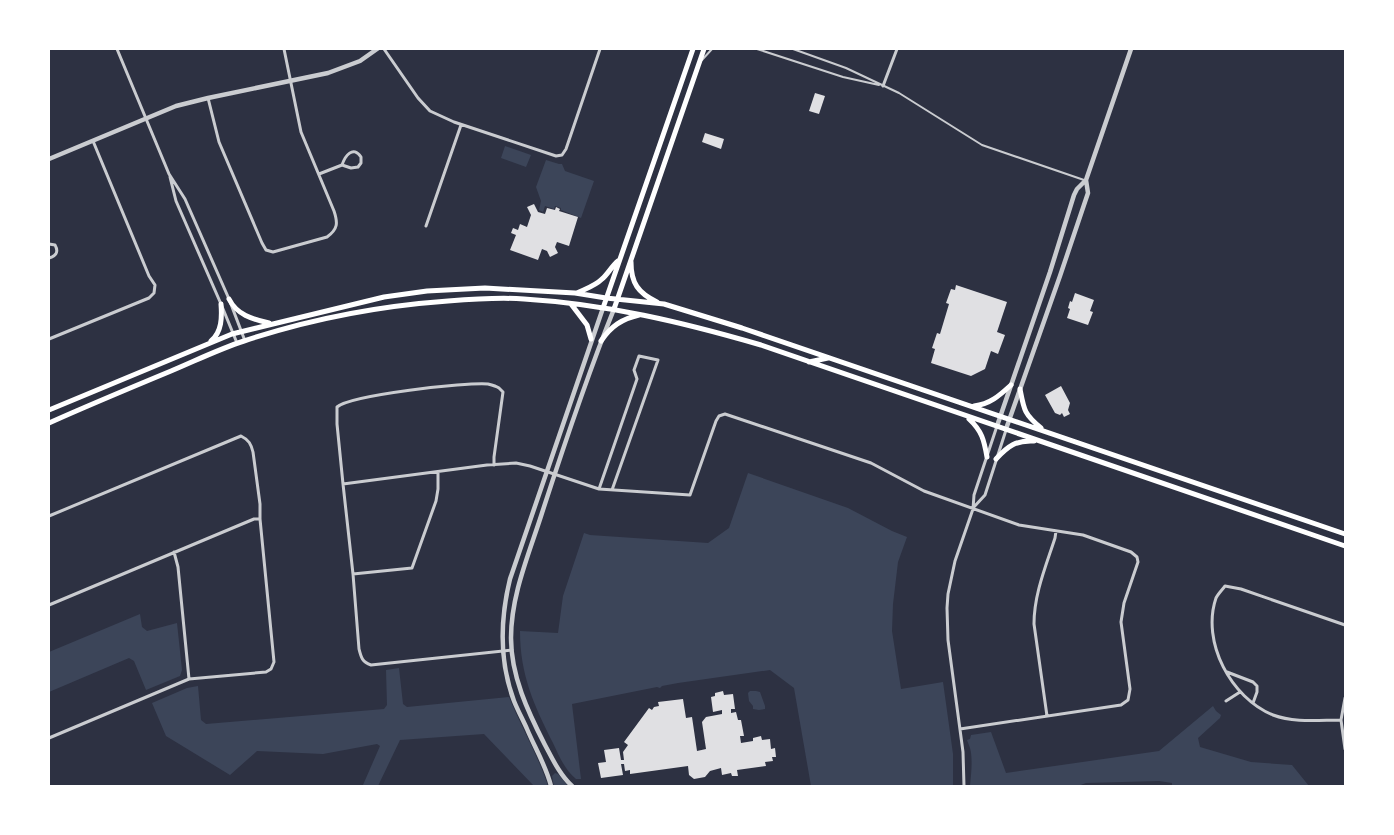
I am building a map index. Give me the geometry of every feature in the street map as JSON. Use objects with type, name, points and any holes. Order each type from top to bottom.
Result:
[{"type":"main road","points":[[603,308],[693,49]]},
{"type":"main road","points":[[614,309],[704,49]]},
{"type":"main road","points":[[631,256],[631,270],[636,284],[642,294],[656,301],[742,328],[1345,534]]},
{"type":"main road","points":[[575,293],[589,288],[603,279],[619,260]]},
{"type":"main road","points":[[49,410],[232,334],[384,297],[427,291],[485,288],[575,293],[664,304]]},
{"type":"main road","points":[[49,423],[237,344],[274,332],[329,318],[386,307],[485,298],[523,299],[614,309],[702,328],[761,345],[1345,546]]},
{"type":"main road","points":[[228,299],[245,316],[272,324]]},
{"type":"main road","points":[[208,344],[216,336],[222,318],[221,304]]},
{"type":"main road","points":[[571,304],[587,325],[591,339]]},
{"type":"main road","points":[[602,341],[608,331],[615,325],[628,318],[642,315]]},
{"type":"main road","points":[[808,362],[828,358]]},
{"type":"main road","points":[[969,406],[984,405],[996,399],[1012,385]]},
{"type":"main road","points":[[1020,389],[1023,404],[1029,418],[1046,431]]},
{"type":"main road","points":[[967,417],[978,427],[983,437],[987,457]]},
{"type":"main road","points":[[996,459],[1004,450],[1019,441],[1042,442]]},
{"type":"street","points":[[117,49],[169,174],[176,201],[237,344]]},
{"type":"street","points":[[208,98],[219,142],[266,250],[273,252],[327,237],[333,232],[336,226],[336,219],[301,132],[284,49]]},
{"type":"street","points":[[49,159],[176,106],[328,73],[360,61],[378,49]]},
{"type":"street","points":[[384,49],[418,98],[430,111],[444,119],[553,156],[560,156],[566,149],[600,49]]},
{"type":"street","points":[[883,86],[896,49]]},
{"type":"street","points":[[964,786],[963,752],[948,640],[947,608],[950,579],[973,509],[974,495],[1077,189],[1086,180],[1131,49]]},
{"type":"street","points":[[426,226],[461,125]]},
{"type":"street","points":[[49,339],[149,298],[154,293],[155,285],[149,276],[92,141]]},
{"type":"street","points":[[319,174],[342,165],[351,168],[358,167],[361,163],[361,157],[358,153],[350,152],[344,158],[342,165]]},
{"type":"street","points":[[169,174],[185,199],[245,341]]},
{"type":"street","points":[[973,509],[985,494],[1009,419],[1060,276],[1088,192],[1086,180]]},
{"type":"street","points":[[49,244],[55,245],[57,252],[49,258]]},
{"type":"street","points":[[551,786],[545,766],[514,701],[508,680],[503,651],[503,613],[510,579],[603,308]]},
{"type":"street","points":[[572,786],[559,770],[535,726],[517,680],[512,650],[512,619],[516,597],[555,474],[614,309]]},
{"type":"street","points":[[598,489],[637,379],[634,370],[639,356],[658,360],[612,490]]},
{"type":"street","points":[[494,465],[503,392],[500,388],[488,384],[426,388],[360,399],[336,407],[361,659],[371,665],[512,650]]},
{"type":"street","points":[[343,484],[516,463],[547,471],[598,489],[690,495],[716,421],[725,414],[871,463],[924,491],[1019,526],[1083,535],[1131,552],[1138,557],[1124,603],[1121,622],[1130,689],[1128,700],[1121,705],[960,729]]},
{"type":"street","points":[[49,516],[241,436],[247,439],[251,444],[253,452],[260,504],[274,662],[271,669],[266,672],[189,679],[49,738]]},
{"type":"street","points":[[353,574],[412,568],[436,501],[438,472]]},
{"type":"street","points":[[49,604],[254,519],[260,519]]},
{"type":"street","points":[[1047,716],[1034,624],[1034,610],[1036,594],[1056,531]]},
{"type":"street","points":[[174,552],[178,567],[189,679]]},
{"type":"street","points":[[1341,720],[1291,720],[1273,715],[1254,703],[1240,692],[1220,663],[1214,645],[1212,628],[1217,597],[1225,586],[1241,588],[1345,625]]},
{"type":"street","points":[[1227,672],[1253,682],[1257,686],[1254,703]]},
{"type":"street","points":[[1226,701],[1240,692]]},
{"type":"street","points":[[1345,698],[1341,720],[1345,749]]},
{"type":"lane","points":[[699,63],[712,49]]},
{"type":"lane","points":[[758,49],[843,77],[883,86]]},
{"type":"lane","points":[[793,49],[846,68],[899,93],[982,145],[1086,180]]},
{"type":"shaded area","points":[[505,146],[531,155],[526,167],[501,158]]},
{"type":"shaded area","points":[[546,160],[562,164],[565,171],[594,181],[581,218],[555,206],[554,209],[545,206],[543,212],[539,210],[541,201],[536,187]]},
{"type":"shaded area","points":[[748,473],[848,508],[907,537],[898,562],[893,604],[892,631],[901,689],[943,682],[953,754],[953,786],[811,786],[794,688],[770,670],[678,683],[572,704],[581,779],[576,779],[565,767],[529,689],[522,662],[520,631],[558,633],[563,596],[584,533],[590,535],[708,543],[729,528]]},
{"type":"shaded area","points":[[140,614],[142,627],[147,631],[177,623],[182,670],[180,676],[146,690],[134,661],[129,658],[49,692],[49,652]]},
{"type":"shaded area","points":[[399,668],[403,704],[407,707],[509,697],[548,786],[534,786],[484,734],[400,740],[378,786],[363,785],[380,746],[377,744],[323,754],[257,751],[230,775],[166,736],[152,703],[187,688],[198,686],[201,720],[206,724],[384,709],[387,705],[386,670]]},
{"type":"shaded area","points":[[750,691],[760,692],[765,709],[753,709],[749,701],[748,693]]},
{"type":"shaded area","points":[[1213,706],[1221,715],[1198,738],[1200,747],[1251,762],[1292,765],[1309,786],[1172,786],[1172,783],[1159,781],[1086,783],[1078,786],[970,786],[971,757],[967,740],[970,739],[971,735],[991,732],[1006,773],[1159,751]]},
{"type":"shaded area","points":[[555,773],[568,786],[554,786],[552,776]]},
{"type":"building","points":[[815,93],[825,96],[819,114],[809,111]]},
{"type":"building","points":[[705,133],[724,139],[721,149],[702,142]]},
{"type":"building","points":[[534,204],[538,212],[545,214],[547,208],[555,210],[556,207],[560,209],[559,211],[578,217],[569,246],[557,242],[555,247],[558,253],[550,257],[547,251],[542,249],[538,260],[510,250],[516,235],[511,233],[513,228],[518,230],[520,224],[527,227],[531,215],[527,207]]},
{"type":"building","points":[[956,285],[1007,302],[997,332],[1005,335],[998,354],[991,351],[985,369],[971,376],[931,363],[935,349],[932,348],[937,333],[940,334],[949,304],[946,303],[951,289],[955,290]]},
{"type":"building","points":[[1075,293],[1094,300],[1090,311],[1093,312],[1088,325],[1067,318],[1070,301],[1072,302]]},
{"type":"building","points":[[1061,386],[1070,403],[1068,410],[1070,414],[1064,417],[1062,413],[1060,415],[1055,413],[1045,395]]},
{"type":"building","points":[[723,691],[724,695],[733,694],[735,709],[731,709],[731,713],[736,712],[738,720],[741,720],[744,736],[740,736],[741,743],[753,741],[753,738],[761,736],[762,740],[770,739],[771,749],[775,748],[776,757],[772,757],[773,761],[765,762],[766,766],[737,770],[738,776],[732,776],[731,773],[722,775],[721,768],[710,771],[705,777],[694,779],[689,775],[688,766],[630,774],[630,770],[625,771],[624,764],[621,764],[623,775],[601,778],[598,763],[606,762],[604,750],[619,748],[621,760],[624,760],[623,752],[628,745],[624,742],[649,708],[652,710],[654,707],[659,706],[658,702],[683,699],[686,718],[692,717],[697,751],[706,749],[702,722],[706,717],[722,714],[722,710],[713,712],[711,697],[715,696],[715,693]]}]
